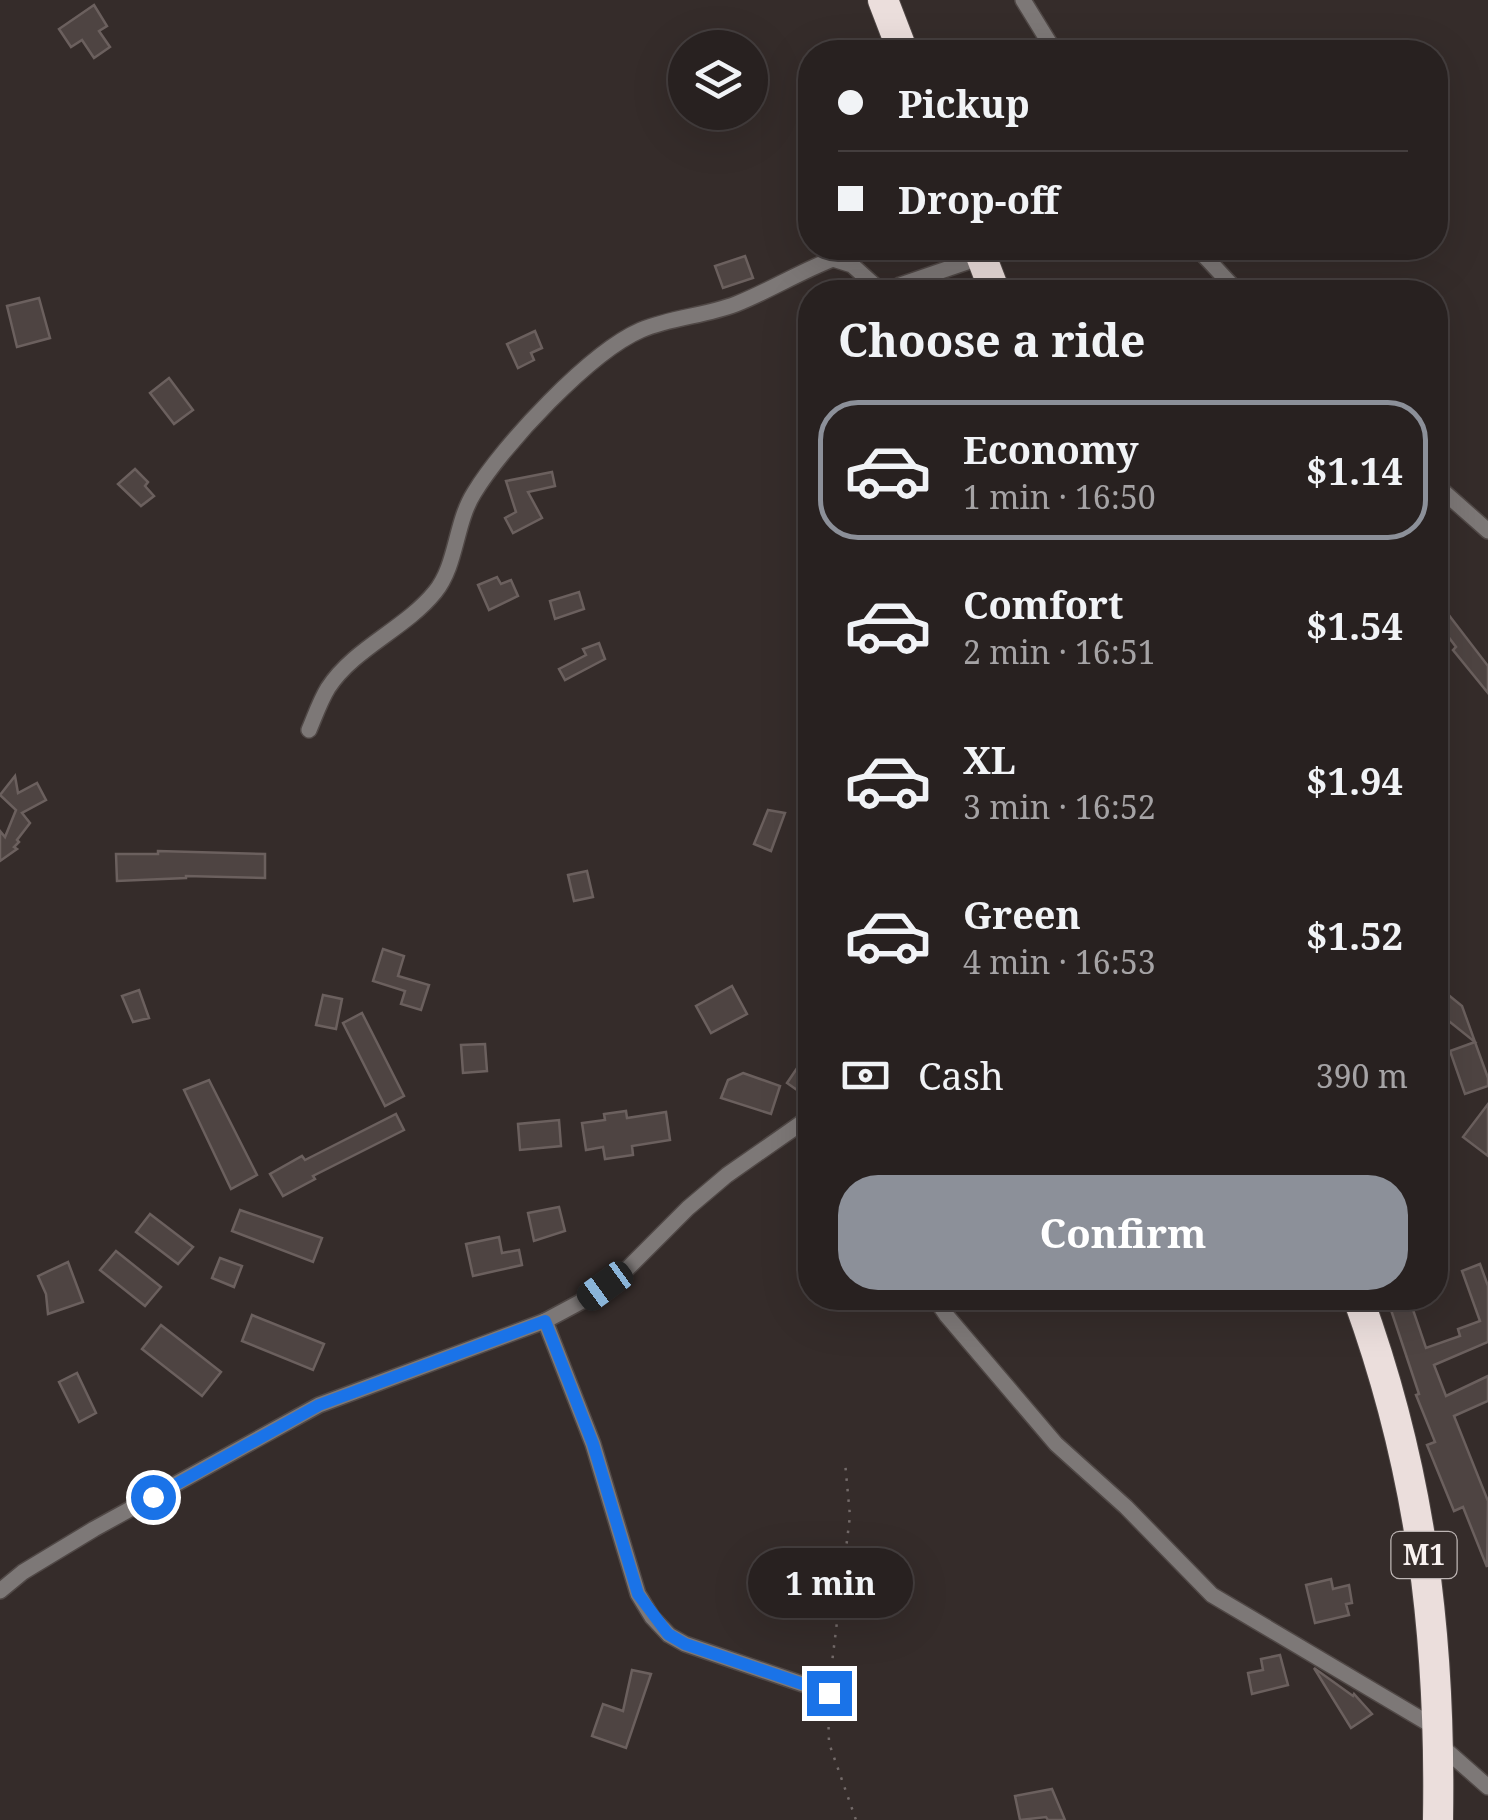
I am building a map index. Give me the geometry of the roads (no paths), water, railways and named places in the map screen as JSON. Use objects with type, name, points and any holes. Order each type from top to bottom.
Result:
[{"type":"highway","points":[[883,0],[898,40]]},
{"type":"highway","name":"M1","points":[[1362,1310],[1405,1451],[1424,1548],[1436,1658],[1438,1820]]},
{"type":"street","points":[[1023,0],[1048,40]]},
{"type":"street","points":[[309,730],[330,686],[349,665],[416,612],[440,587],[472,495],[541,409],[636,332],[666,320],[740,302],[828,260]]},
{"type":"street","points":[[838,260],[870,280]]},
{"type":"street","points":[[912,280],[961,260]]},
{"type":"street","points":[[1207,260],[1227,280]]},
{"type":"street","points":[[1448,496],[1488,531]]},
{"type":"street","points":[[0,1592],[23,1572],[94,1529],[319,1405],[545,1321],[586,1299],[624,1272],[727,1175],[798,1131]]},
{"type":"street","points":[[942,1310],[1056,1444],[1126,1507],[1212,1594],[1439,1737],[1488,1787]]},
{"type":"street","points":[[545,1321],[593,1444],[638,1594],[652,1617],[668,1634],[685,1644],[829,1693]]}]
